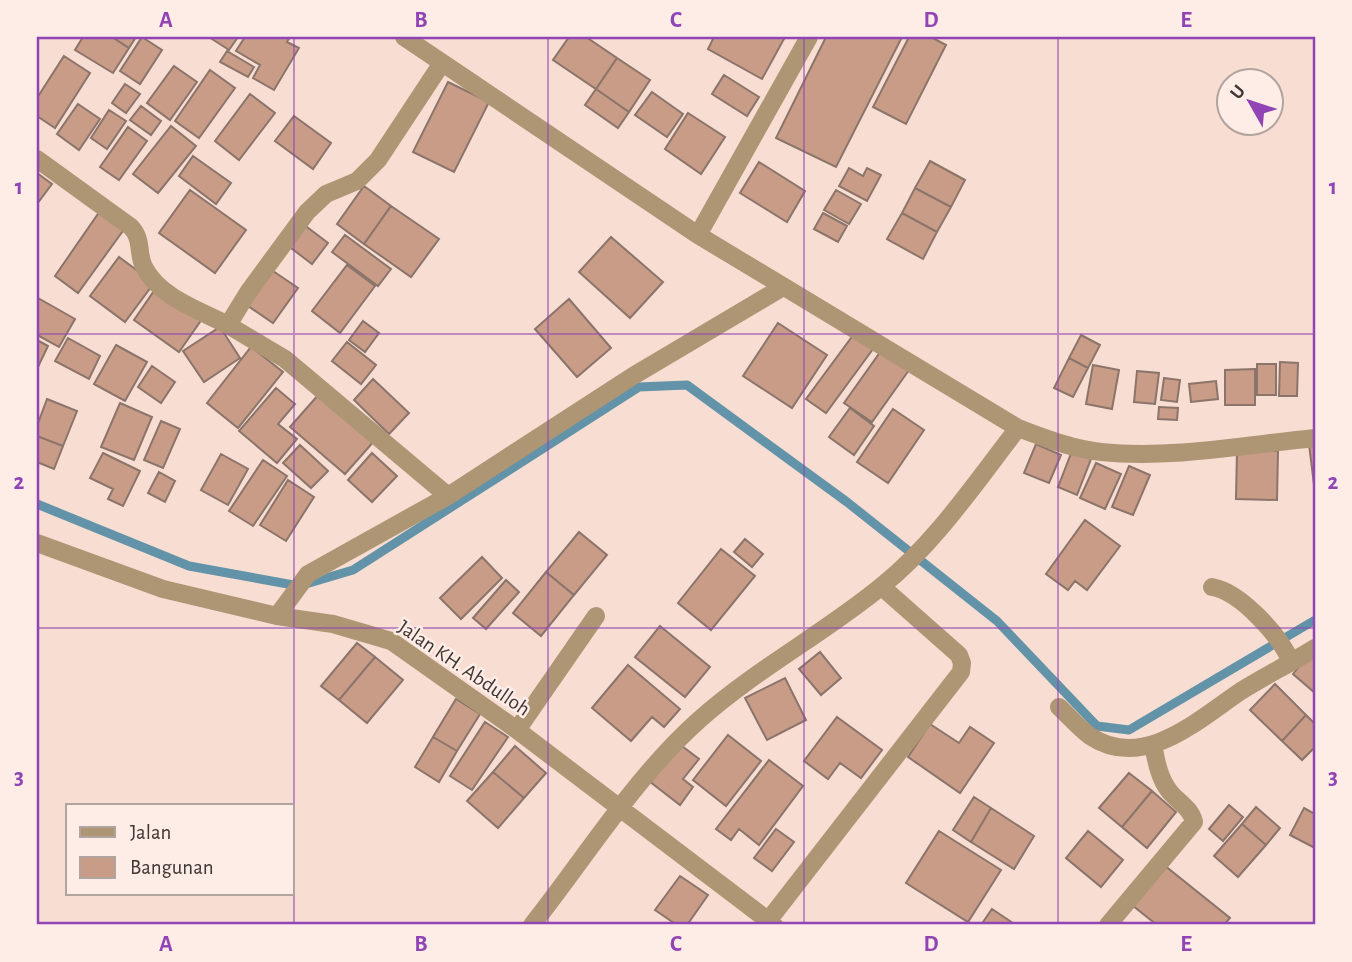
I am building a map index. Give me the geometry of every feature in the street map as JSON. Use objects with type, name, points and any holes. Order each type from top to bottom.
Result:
[{"type":"street","points":[[404,37],[698,235],[1018,428],[1061,444],[1098,452],[1145,455],[1315,438]]},
{"type":"street","points":[[698,235],[809,37]]},
{"type":"street","points":[[228,325],[249,291],[307,212],[326,194],[357,181],[378,160],[442,63]]},
{"type":"street","points":[[37,159],[131,227],[138,235],[144,267],[177,300],[228,325],[285,359],[448,496]]},
{"type":"street","points":[[277,616],[308,575],[448,496],[633,376],[783,287]]},
{"type":"street","points":[[532,925],[664,756],[708,712],[900,571],[936,533],[1018,428]]},
{"type":"street","name":"Jalan KH. Abdulloh","points":[[37,543],[163,589],[277,616],[333,624],[391,641],[517,730],[771,923]]},
{"type":"street","points":[[771,923],[961,672],[959,655],[882,586]]},
{"type":"street","points":[[1213,587],[1235,594],[1274,635],[1290,659]]},
{"type":"street","points":[[517,730],[596,616]]},
{"type":"street","points":[[1059,706],[1092,737],[1108,744],[1124,747],[1153,744],[1168,739],[1290,659],[1315,648]]},
{"type":"street","points":[[1108,925],[1194,822],[1189,811],[1168,790],[1157,765],[1153,744]]},
{"type":"building","points":[[83,37],[112,37],[129,48],[113,73],[75,50]]},
{"type":"building","points":[[112,37],[136,37],[129,48]]},
{"type":"building","points":[[142,37],[162,50],[140,84],[120,71]]},
{"type":"building","points":[[209,37],[238,37],[229,50]]},
{"type":"building","points":[[245,37],[290,37],[287,42],[299,48],[274,90],[253,78],[260,65],[236,51]]},
{"type":"building","points":[[569,37],[586,37],[617,58],[596,89],[553,60]]},
{"type":"building","points":[[714,37],[785,37],[762,79],[708,49]]},
{"type":"building","points":[[826,37],[902,37],[836,167],[776,138]]},
{"type":"building","points":[[909,37],[931,37],[946,45],[906,124],[873,107]]},
{"type":"building","points":[[227,51],[254,67],[248,77],[220,62]]},
{"type":"building","points":[[64,56],[90,73],[55,128],[37,116],[37,98]]},
{"type":"building","points":[[617,58],[650,80],[629,112],[596,89]]},
{"type":"building","points":[[174,66],[197,82],[170,120],[147,103]]},
{"type":"building","points":[[210,70],[235,88],[199,138],[175,121]]},
{"type":"building","points":[[724,75],[759,97],[747,116],[712,94]]},
{"type":"building","points":[[448,82],[489,102],[454,172],[413,152]]},
{"type":"building","points":[[125,84],[140,94],[126,113],[112,103]]},
{"type":"building","points":[[596,89],[629,112],[618,128],[585,105]]},
{"type":"building","points":[[652,92],[683,114],[667,137],[635,115]]},
{"type":"building","points":[[250,94],[275,113],[239,160],[215,141]]},
{"type":"building","points":[[78,104],[100,119],[79,150],[57,134]]},
{"type":"building","points":[[141,106],[161,121],[151,135],[130,120]]},
{"type":"building","points":[[109,110],[126,121],[107,149],[91,138]]},
{"type":"building","points":[[688,113],[725,137],[701,174],[665,149]]},
{"type":"building","points":[[294,116],[331,143],[313,169],[275,141]]},
{"type":"building","points":[[171,126],[196,146],[158,193],[133,174]]},
{"type":"building","points":[[128,127],[147,141],[119,180],[100,167]]},
{"type":"building","points":[[193,156],[231,183],[216,204],[179,176]]},
{"type":"building","points":[[930,161],[965,180],[951,207],[915,188]]},
{"type":"building","points":[[759,162],[805,191],[787,222],[740,193]]},
{"type":"building","points":[[849,168],[863,176],[867,168],[881,175],[867,201],[839,186]]},
{"type":"building","points":[[37,173],[52,184],[37,204]]},
{"type":"building","points":[[364,186],[391,206],[364,244],[337,224]]},
{"type":"building","points":[[915,188],[951,207],[937,232],[902,213]]},
{"type":"building","points":[[190,190],[246,230],[215,273],[159,233]]},
{"type":"building","points":[[836,190],[861,204],[849,224],[824,210]]},
{"type":"building","points":[[391,206],[439,239],[411,277],[364,244]]},
{"type":"building","points":[[100,211],[125,228],[78,293],[55,276]]},
{"type":"building","points":[[823,213],[847,226],[838,242],[814,229]]},
{"type":"building","points":[[902,213],[937,232],[923,259],[887,239]]},
{"type":"building","points":[[303,224],[328,243],[312,264],[287,245]]},
{"type":"building","points":[[345,235],[391,269],[378,286],[332,252]]},
{"type":"building","points":[[611,237],[663,282],[630,318],[579,272]]},
{"type":"building","points":[[119,257],[154,283],[125,322],[90,296]]},
{"type":"building","points":[[347,265],[375,286],[340,333],[312,311]]},
{"type":"building","points":[[273,271],[298,288],[273,323],[248,306]]},
{"type":"building","points":[[156,288],[202,319],[179,352],[134,320]]},
{"type":"building","points":[[38,298],[75,319],[59,347],[37,335]]},
{"type":"building","points":[[569,299],[611,348],[577,377],[535,329]]},
{"type":"building","points":[[363,321],[379,333],[365,352],[349,340]]},
{"type":"building","points":[[778,323],[827,355],[792,408],[743,376]]},
{"type":"building","points":[[220,327],[240,358],[204,382],[183,351]]},
{"type":"building","points":[[854,334],[873,349],[826,413],[806,399]]},
{"type":"building","points":[[1081,335],[1100,345],[1088,368],[1069,358]]},
{"type":"building","points":[[68,338],[100,356],[89,379],[55,361]]},
{"type":"building","points":[[37,340],[48,346],[37,369]]},
{"type":"building","points":[[347,342],[376,365],[361,384],[332,361]]},
{"type":"building","points":[[116,345],[147,362],[125,401],[94,384]]},
{"type":"building","points":[[251,347],[283,372],[238,428],[207,403]]},
{"type":"building","points":[[881,351],[909,370],[872,422],[844,403]]},
{"type":"building","points":[[1069,358],[1088,368],[1073,397],[1054,388]]},
{"type":"building","points":[[1280,362],[1298,363],[1297,396],[1279,396]]},
{"type":"building","points":[[1257,364],[1276,364],[1276,395],[1257,395]]},
{"type":"building","points":[[1093,365],[1119,370],[1112,409],[1086,404]]},
{"type":"building","points":[[152,366],[175,382],[161,403],[138,387]]},
{"type":"building","points":[[1255,369],[1255,405],[1225,405],[1225,370]]},
{"type":"building","points":[[1137,371],[1159,373],[1155,404],[1134,402]]},
{"type":"building","points":[[1164,378],[1180,380],[1177,402],[1161,400]]},
{"type":"building","points":[[373,379],[409,413],[389,434],[354,400]]},
{"type":"building","points":[[1216,381],[1218,399],[1191,402],[1189,384]]},
{"type":"building","points":[[276,388],[295,404],[278,424],[297,439],[277,463],[239,431]]},
{"type":"building","points":[[320,393],[375,440],[345,474],[290,427]]},
{"type":"building","points":[[47,399],[77,411],[63,446],[37,436],[37,426]]},
{"type":"building","points":[[120,403],[152,417],[134,460],[101,447]]},
{"type":"building","points":[[1159,407],[1178,408],[1177,420],[1158,419]]},
{"type":"building","points":[[850,408],[874,426],[854,455],[829,437]]},
{"type":"building","points":[[893,409],[924,430],[888,483],[857,462]]},
{"type":"building","points":[[161,421],[180,429],[163,468],[144,460]]},
{"type":"building","points":[[37,436],[63,446],[54,469],[37,462]]},
{"type":"building","points":[[1315,443],[1315,493],[1309,444]]},
{"type":"building","points":[[1036,444],[1061,455],[1049,483],[1024,473]]},
{"type":"building","points":[[300,445],[328,471],[311,488],[283,463]]},
{"type":"building","points":[[1237,450],[1278,451],[1277,500],[1236,499]]},
{"type":"building","points":[[1072,451],[1091,459],[1077,495],[1058,487]]},
{"type":"building","points":[[103,453],[140,471],[123,506],[108,499],[113,489],[90,478]]},
{"type":"building","points":[[372,453],[397,476],[372,502],[348,480]]},
{"type":"building","points":[[221,454],[248,469],[228,505],[201,490]]},
{"type":"building","points":[[263,460],[287,476],[253,526],[229,511]]},
{"type":"building","points":[[1096,463],[1121,474],[1105,509],[1080,498]]},
{"type":"building","points":[[1129,466],[1150,475],[1133,515],[1112,507]]},
{"type":"building","points":[[159,472],[175,481],[165,502],[148,493]]},
{"type":"building","points":[[288,480],[314,497],[286,541],[260,525]]},
{"type":"building","points":[[1085,520],[1120,546],[1087,590],[1075,581],[1068,590],[1046,574]]},
{"type":"building","points":[[579,532],[607,555],[574,595],[546,572]]},
{"type":"building","points":[[745,539],[763,554],[752,567],[734,552]]},
{"type":"building","points":[[721,549],[755,576],[711,630],[678,603]]},
{"type":"building","points":[[482,557],[502,578],[461,619],[440,598]]},
{"type":"building","points":[[546,572],[574,595],[541,636],[513,613]]},
{"type":"building","points":[[506,580],[519,592],[486,629],[473,618]]},
{"type":"building","points":[[660,626],[710,667],[685,697],[635,657]]},
{"type":"building","points":[[357,643],[375,657],[339,700],[321,686]]},
{"type":"building","points":[[1313,649],[1315,651],[1315,693],[1293,674]]},
{"type":"building","points":[[820,652],[841,678],[821,695],[799,669]]},
{"type":"building","points":[[375,657],[403,680],[367,723],[339,700]]},
{"type":"building","points":[[628,665],[680,709],[664,727],[652,717],[631,741],[592,708]]},
{"type":"building","points":[[785,678],[806,720],[767,740],[745,698]]},
{"type":"building","points":[[1275,684],[1306,715],[1282,741],[1250,710]]},
{"type":"building","points":[[456,699],[480,714],[457,751],[433,737]]},
{"type":"building","points":[[1306,715],[1315,724],[1315,747],[1302,760],[1282,741]]},
{"type":"building","points":[[837,717],[882,750],[861,778],[840,763],[828,779],[804,761]]},
{"type":"building","points":[[485,722],[508,737],[472,790],[450,776]]},
{"type":"building","points":[[930,724],[959,743],[970,727],[994,743],[960,793],[908,757]]},
{"type":"building","points":[[728,735],[761,761],[726,806],[693,780]]},
{"type":"building","points":[[433,737],[457,751],[439,782],[415,767]]},
{"type":"building","points":[[678,743],[699,759],[683,779],[693,787],[680,805],[649,781]]},
{"type":"building","points":[[515,746],[546,773],[524,798],[493,772]]},
{"type":"building","points":[[769,760],[803,786],[759,845],[739,829],[731,840],[716,829]]},
{"type":"building","points":[[493,772],[524,798],[498,828],[467,801]]},
{"type":"building","points":[[1129,773],[1152,791],[1122,827],[1099,808]]},
{"type":"building","points":[[1152,791],[1176,812],[1147,848],[1122,827]]},
{"type":"building","points":[[974,797],[991,808],[971,842],[953,830]]},
{"type":"building","points":[[1229,805],[1243,817],[1223,841],[1209,829]]},
{"type":"building","points":[[1256,807],[1280,828],[1266,845],[1242,824]]},
{"type":"building","points":[[991,808],[1034,836],[1014,869],[971,842]]},
{"type":"building","points":[[1304,808],[1315,814],[1315,848],[1290,835]]},
{"type":"building","points":[[1242,824],[1266,845],[1238,877],[1214,856]]},
{"type":"building","points":[[776,829],[794,842],[772,871],[754,858]]},
{"type":"building","points":[[939,831],[1001,870],[968,922],[906,883]]},
{"type":"building","points":[[1088,831],[1123,860],[1101,887],[1066,858]]},
{"type":"building","points":[[1164,865],[1230,918],[1224,925],[1157,925],[1132,905]]},
{"type":"building","points":[[680,876],[708,895],[687,925],[677,925],[655,910]]},
{"type":"building","points":[[992,909],[1016,925],[981,925]]},
{"type":"waterway","points":[[37,504],[189,566],[299,586],[353,570],[639,387],[687,385],[847,502],[997,621],[1097,726],[1129,730],[1315,620]]}]
